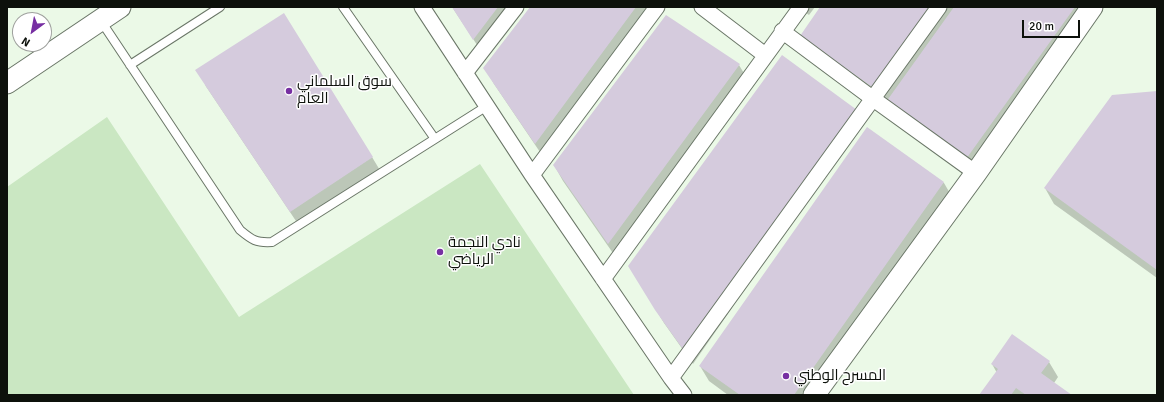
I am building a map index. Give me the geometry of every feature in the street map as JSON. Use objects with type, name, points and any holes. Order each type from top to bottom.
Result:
[{"type":"street","points":[[7,83],[120,7]]},
{"type":"street","points":[[422,7],[532,174],[684,395]]},
{"type":"street","points":[[465,73],[516,7]]},
{"type":"street","points":[[532,174],[657,7]]},
{"type":"street","points":[[702,7],[765,55]]},
{"type":"street","points":[[604,279],[782,31],[801,7]]},
{"type":"street","points":[[671,378],[938,7]]},
{"type":"street","points":[[814,395],[976,173],[1092,7]]},
{"type":"street","points":[[782,31],[976,173]]},
{"type":"lane","points":[[130,65],[220,7]]},
{"type":"lane","points":[[343,7],[435,139]]},
{"type":"lane","points":[[100,20],[240,230],[250,238],[260,242],[272,242],[487,106]]},
{"type":"green space","name":"نادي النجمة الرياضي","points":[[107,117],[239,317],[480,164],[634,395],[7,395],[7,187]]},
{"type":"building","points":[[452,7],[498,7],[473,40]]},
{"type":"building","points":[[530,7],[636,7],[535,144],[483,68]]},
{"type":"building","points":[[820,7],[934,7],[875,89],[800,36]]},
{"type":"building","points":[[954,7],[1075,7],[966,159],[886,102]]},
{"type":"building","name":"سوق السلماني العام","points":[[284,13],[373,157],[290,212],[195,70]]},
{"type":"building","points":[[666,15],[740,64],[608,244],[553,165]]},
{"type":"building","points":[[782,55],[857,110],[685,352],[655,310],[628,266]]},
{"type":"building","points":[[1157,91],[1157,270],[1044,188],[1112,95]]},
{"type":"building","points":[[867,127],[944,182],[794,395],[740,395],[699,366]]},
{"type":"building","points":[[1012,334],[1050,361],[1041,373],[1072,395],[1026,395],[1016,388],[1011,395],[979,395],[998,369],[991,364]]},
{"type":"place","name":"سوق السلماني العام","points":[[289,91]]},
{"type":"place","name":"نادي النجمة الرياضي","points":[[440,252]]},
{"type":"place","name":"المسرح الوطني","points":[[786,376]]}]
